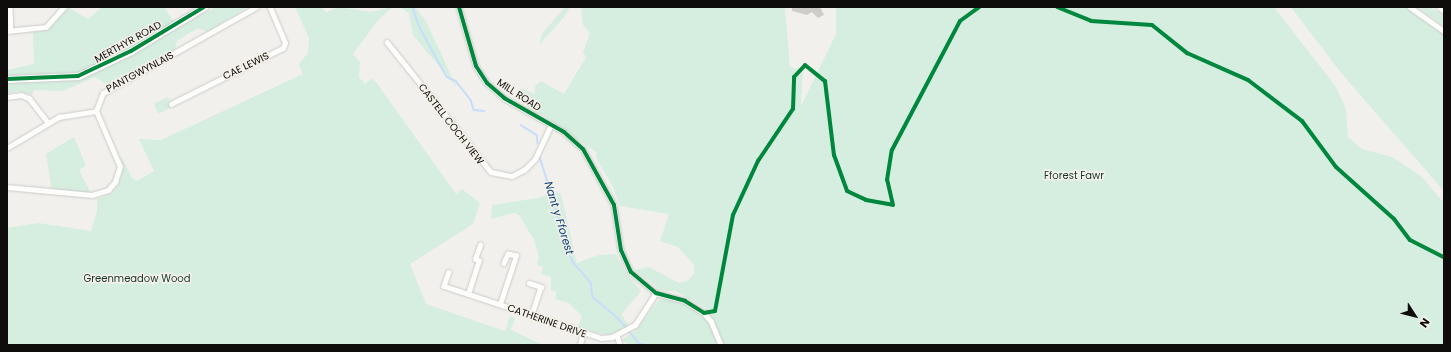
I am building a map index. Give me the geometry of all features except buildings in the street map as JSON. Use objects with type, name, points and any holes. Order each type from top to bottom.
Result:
[{"type":"main road","name":"MERTHYR ROAD","points":[[7,79],[78,76],[131,51],[204,7]]},
{"type":"street","points":[[10,7],[9,30],[46,27],[64,7]]},
{"type":"street","name":"PANTGWYNLAIS","points":[[96,111],[100,98],[108,88],[256,7]]},
{"type":"street","name":"CAE LEWIS","points":[[171,104],[283,48],[285,43],[270,7]]},
{"type":"street","name":"MILL ROAD","points":[[460,7],[476,66],[487,84],[504,98],[551,125],[583,149],[612,201],[621,250],[631,272],[656,293]]},
{"type":"street","points":[[1410,7],[1444,31]]},
{"type":"street","name":"CASTELL COCH VIEW","points":[[387,42],[491,172],[512,176],[524,170],[535,159],[551,125]]},
{"type":"street","points":[[7,97],[21,96],[29,98],[48,122]]},
{"type":"street","points":[[7,148],[48,122],[71,114],[96,111],[119,162],[115,182],[108,190],[92,195],[7,187]]},
{"type":"street","points":[[468,294],[479,261],[475,259],[480,245]]},
{"type":"street","points":[[500,304],[516,256],[508,254],[504,263]]},
{"type":"street","name":"CATHERINE DRIVE","points":[[449,272],[444,286],[606,339],[627,330],[656,293]]},
{"type":"street","points":[[529,283],[541,288],[532,315]]},
{"type":"street","points":[[656,293],[685,301],[704,312],[711,321],[722,345]]},
{"type":"street","points":[[580,345],[584,333]]},
{"type":"street","points":[[617,335],[620,345]]},
{"type":"green space","points":[[68,7],[88,19],[102,7],[164,7],[178,28],[215,7],[248,7],[207,32],[198,28],[177,41],[174,51],[108,85],[95,77],[63,91],[34,90],[32,95],[18,91],[7,93],[7,70],[34,64],[33,32],[48,30]]},
{"type":"green space","name":"Greenmeadow Wood","points":[[295,7],[321,7],[326,12],[339,7],[371,12],[393,7],[379,19],[353,54],[360,62],[359,77],[365,84],[372,78],[378,85],[456,194],[462,189],[480,203],[473,224],[410,264],[426,304],[505,331],[510,316],[515,318],[511,330],[543,345],[7,345],[7,228],[38,223],[91,231],[97,211],[97,199],[112,193],[118,185],[122,174],[121,156],[132,178],[137,181],[154,171],[139,139],[161,140],[303,74],[299,64],[308,53],[309,38]]},
{"type":"green space","points":[[400,7],[415,7],[426,21],[457,88],[413,35],[409,13]]},
{"type":"green space","points":[[565,7],[570,7],[564,17],[539,45],[542,34]]},
{"type":"green space","name":"Fforest Fawr","points":[[581,7],[785,7],[790,67],[803,70],[801,106],[836,34],[836,7],[1274,7],[1336,87],[1346,109],[1348,137],[1362,149],[1392,157],[1421,176],[1444,203],[1444,345],[629,345],[622,340],[636,330],[657,302],[666,296],[704,312],[706,308],[677,292],[661,290],[635,270],[649,267],[679,283],[687,281],[694,274],[694,265],[678,247],[660,241],[669,214],[620,206],[613,187],[596,158],[597,153],[545,116],[528,109],[526,100],[517,93],[521,88],[535,94],[535,86],[541,81],[564,94],[586,57],[583,52],[590,33],[583,25]]},
{"type":"green space","points":[[1291,7],[1406,7],[1444,34],[1444,191],[1341,73]]},
{"type":"green space","points":[[1417,7],[1430,7],[1444,16],[1444,27]]},
{"type":"green space","points":[[168,97],[172,107],[158,114],[154,104]]},
{"type":"green space","points":[[74,137],[86,166],[79,170],[92,195],[52,192],[46,154]]},
{"type":"green space","points":[[554,191],[561,194],[577,263],[599,255],[616,254],[626,273],[641,291],[621,315],[629,325],[618,332],[608,335],[578,328],[582,316],[569,303],[555,299],[557,292],[551,290],[551,277],[541,274],[543,267],[537,265],[539,257],[534,240],[519,215],[514,213],[491,219],[492,205],[538,198]]},
{"type":"waterway","name":"Nant y Fforest","points":[[413,7],[419,26],[447,77],[456,81],[471,100],[474,110],[484,111]]},
{"type":"waterway","name":"Nant y Fforest","points":[[521,125],[537,135],[538,143]]},
{"type":"waterway","name":"Nant y Fforest","points":[[540,157],[573,262],[591,283],[593,297],[618,318],[640,344],[646,345]]},
{"type":"cycle path","points":[[7,79],[78,76],[131,51],[204,7]]},
{"type":"cycle path","points":[[459,7],[476,66],[487,83],[504,98],[564,132],[583,149],[614,205],[621,250],[631,272],[656,293],[685,301],[704,313],[715,311],[733,215],[758,161],[793,109],[794,77],[805,65],[825,81],[834,155],[847,191],[866,200],[893,205]]},
{"type":"cycle path","points":[[893,205],[887,180],[892,150],[960,21],[979,7]]},
{"type":"cycle path","points":[[1057,7],[1091,21],[1152,25],[1187,53],[1248,80],[1302,121],[1336,167],[1394,219],[1410,240],[1444,257]]}]
